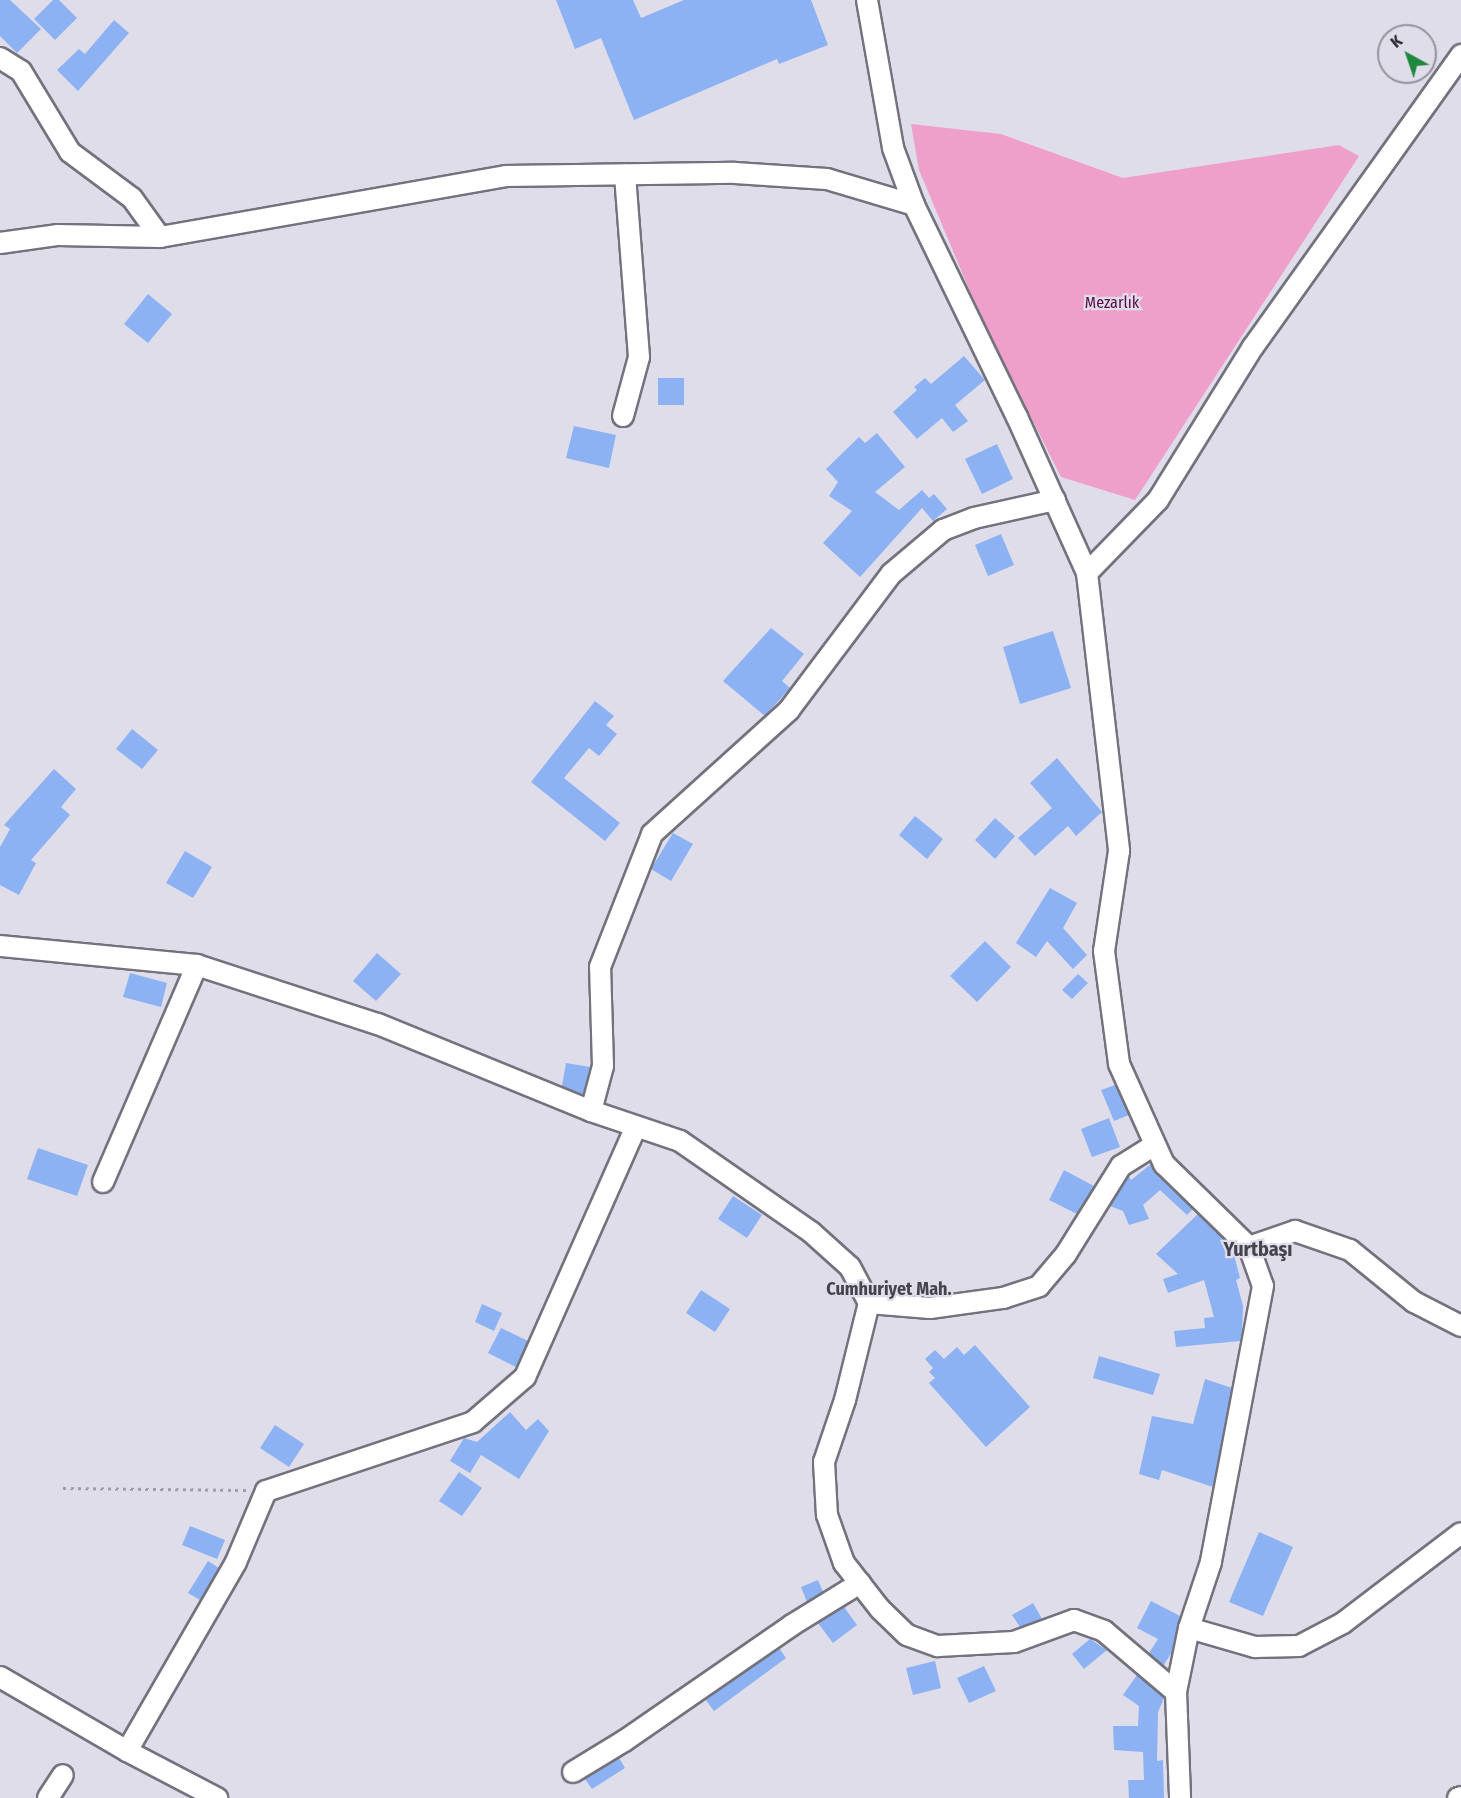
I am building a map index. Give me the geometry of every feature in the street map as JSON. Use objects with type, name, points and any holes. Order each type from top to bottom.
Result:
[{"type":"street","points":[[867,0],[893,148],[914,205],[1055,500],[1087,573],[1119,851],[1104,951],[1119,1064],[1164,1164],[1249,1247],[1263,1286],[1211,1562],[1189,1628],[1176,1692],[1180,1798]]},
{"type":"street","points":[[1087,573],[1158,500],[1253,347],[1461,55]]},
{"type":"street","points":[[0,58],[21,71],[70,152],[132,198],[160,237]]},
{"type":"street","points":[[0,243],[58,235],[160,237],[506,176],[735,173],[827,179],[914,205]]},
{"type":"street","points":[[623,416],[639,357],[626,175]]},
{"type":"street","points":[[591,1111],[603,1066],[600,967],[652,834],[789,710],[891,574],[943,530],[974,518],[1055,500]]},
{"type":"street","points":[[0,946],[197,965],[378,1024],[591,1111],[680,1141],[812,1232],[850,1267],[869,1303],[845,1400],[824,1462],[827,1515],[844,1563],[860,1584],[907,1635],[938,1646],[1014,1642],[1074,1620],[1104,1630],[1176,1692]]},
{"type":"street","points":[[103,1182],[197,965]]},
{"type":"street","points":[[127,1751],[236,1562],[266,1491],[473,1422],[525,1377],[636,1126]]},
{"type":"street","points":[[869,1303],[930,1308],[1003,1298],[1039,1286],[1066,1254],[1121,1166],[1155,1145]]},
{"type":"street","points":[[1249,1247],[1295,1231],[1350,1250],[1414,1302],[1461,1326]]},
{"type":"street","points":[[1189,1628],[1255,1647],[1299,1646],[1343,1623],[1461,1533]]},
{"type":"street","points":[[573,1772],[624,1741],[792,1625],[860,1584]]},
{"type":"street","points":[[0,1677],[127,1751],[217,1798]]},
{"type":"street","points":[[48,1798],[63,1775]]},
{"type":"path","points":[[63,1488],[266,1491]]},
{"type":"green space","name":"Mezarlık","points":[[911,124],[1001,134],[1123,178],[1339,145],[1359,156],[1135,500],[1061,477],[982,320],[919,170]]},
{"type":"building","points":[[0,0],[10,0],[41,29],[17,53],[0,36]]},
{"type":"building","points":[[53,0],[59,0],[77,18],[55,40],[34,19]]},
{"type":"building","points":[[556,0],[633,0],[641,18],[684,0],[811,0],[828,45],[779,64],[777,59],[634,120],[601,38],[575,49]]},
{"type":"building","points":[[114,20],[129,33],[78,91],[57,70],[79,49],[85,54]]},
{"type":"building","points":[[148,294],[172,314],[148,343],[124,324]]},
{"type":"building","points":[[964,356],[985,380],[955,405],[968,421],[953,432],[942,418],[917,439],[893,412],[917,390],[914,387],[925,378],[931,384]]},
{"type":"building","points":[[658,378],[684,378],[684,405],[658,405]]},
{"type":"building","points":[[574,426],[616,435],[609,468],[566,458]]},
{"type":"building","points":[[877,433],[905,467],[875,492],[899,510],[922,490],[929,498],[934,494],[947,509],[933,521],[922,508],[860,577],[823,543],[852,511],[829,496],[838,482],[826,469],[859,437],[865,443]]},
{"type":"building","points":[[997,444],[1013,479],[982,494],[965,459]]},
{"type":"building","points":[[1001,534],[1014,565],[988,576],[975,545]]},
{"type":"building","points":[[771,628],[804,654],[782,681],[790,688],[765,716],[723,681]]},
{"type":"building","points":[[1053,631],[1071,688],[1020,704],[1003,647]]},
{"type":"building","points":[[595,701],[614,716],[606,725],[617,734],[599,756],[589,748],[564,778],[620,823],[605,841],[531,782]]},
{"type":"building","points":[[132,729],[158,750],[142,769],[116,749]]},
{"type":"building","points":[[1057,758],[1102,812],[1076,836],[1068,826],[1035,856],[1018,838],[1052,808],[1030,783]]},
{"type":"building","points":[[54,769],[76,789],[61,807],[70,815],[31,860],[36,863],[19,895],[0,885],[0,847],[10,829],[4,825]]},
{"type":"building","points":[[915,816],[943,839],[927,859],[899,835]]},
{"type":"building","points":[[995,818],[1015,836],[995,859],[975,840]]},
{"type":"building","points":[[673,833],[693,844],[671,881],[651,869]]},
{"type":"building","points":[[185,851],[212,867],[193,898],[166,883]]},
{"type":"building","points":[[1050,888],[1077,903],[1063,928],[1087,955],[1073,969],[1047,941],[1036,957],[1016,943]]},
{"type":"building","points":[[985,941],[1011,967],[977,1002],[950,976]]},
{"type":"building","points":[[377,953],[401,974],[376,1001],[353,981]]},
{"type":"building","points":[[130,973],[167,983],[161,1007],[123,997]]},
{"type":"building","points":[[1078,974],[1088,983],[1072,999],[1062,990]]},
{"type":"building","points":[[566,1063],[590,1067],[583,1095],[562,1086]]},
{"type":"building","points":[[1115,1085],[1129,1115],[1114,1121],[1101,1090]]},
{"type":"building","points":[[1109,1118],[1120,1147],[1092,1157],[1081,1129]]},
{"type":"building","points":[[38,1148],[88,1165],[77,1196],[27,1179]]},
{"type":"building","points":[[1151,1164],[1193,1209],[1187,1215],[1160,1190],[1143,1205],[1149,1219],[1129,1225],[1123,1211],[1110,1206],[1129,1176],[1131,1180]]},
{"type":"building","points":[[1064,1170],[1094,1186],[1077,1214],[1049,1200]]},
{"type":"building","points":[[733,1196],[762,1215],[747,1238],[718,1219]]},
{"type":"building","points":[[1198,1214],[1232,1247],[1240,1278],[1236,1280],[1243,1306],[1242,1331],[1240,1341],[1176,1347],[1174,1331],[1205,1328],[1204,1318],[1214,1317],[1204,1280],[1168,1293],[1163,1279],[1178,1274],[1156,1254]]},
{"type":"building","points":[[701,1290],[730,1309],[715,1332],[686,1313]]},
{"type":"building","points":[[482,1304],[502,1313],[494,1331],[475,1322]]},
{"type":"building","points":[[501,1328],[528,1341],[516,1367],[488,1353]]},
{"type":"building","points":[[975,1345],[1030,1407],[986,1447],[929,1383],[935,1378],[929,1372],[933,1368],[925,1359],[935,1350],[944,1359],[957,1347],[964,1355]]},
{"type":"building","points":[[1099,1356],[1160,1374],[1153,1395],[1093,1378]]},
{"type":"building","points":[[1205,1379],[1232,1388],[1213,1487],[1162,1470],[1159,1480],[1139,1474],[1152,1416],[1193,1424]]},
{"type":"building","points":[[510,1412],[526,1430],[538,1419],[549,1431],[519,1479],[481,1455],[470,1473],[450,1461],[464,1438],[477,1442]]},
{"type":"building","points":[[275,1425],[304,1444],[289,1467],[260,1448]]},
{"type":"building","points":[[459,1472],[482,1488],[462,1516],[439,1501]]},
{"type":"building","points":[[190,1526],[225,1540],[217,1559],[182,1545]]},
{"type":"building","points":[[1259,1532],[1293,1547],[1263,1616],[1229,1602]]},
{"type":"building","points":[[208,1561],[219,1568],[200,1600],[188,1593]]},
{"type":"building","points":[[818,1580],[823,1592],[807,1602],[801,1587]]},
{"type":"building","points":[[1151,1601],[1180,1616],[1172,1652],[1163,1666],[1149,1653],[1158,1639],[1137,1628]]},
{"type":"building","points":[[1033,1603],[1042,1619],[1020,1627],[1012,1615]]},
{"type":"building","points":[[844,1607],[857,1625],[833,1643],[818,1623]]},
{"type":"building","points":[[1090,1639],[1107,1650],[1084,1669],[1072,1654]]},
{"type":"building","points":[[779,1648],[786,1658],[714,1711],[705,1699]]},
{"type":"building","points":[[935,1661],[941,1688],[913,1695],[906,1668]]},
{"type":"building","points":[[984,1666],[996,1691],[969,1703],[957,1678]]},
{"type":"building","points":[[1137,1675],[1164,1698],[1158,1712],[1157,1761],[1163,1760],[1164,1798],[1129,1798],[1128,1780],[1144,1780],[1143,1752],[1114,1750],[1113,1726],[1138,1726],[1139,1706],[1123,1695]]},
{"type":"building","points":[[619,1758],[625,1768],[592,1789],[585,1779]]},
{"type":"district","name":"Yurtbaşı","points":[[1258,1249]]},
{"type":"district","name":"Cumhuriyet Mah.","points":[[889,1289]]}]
